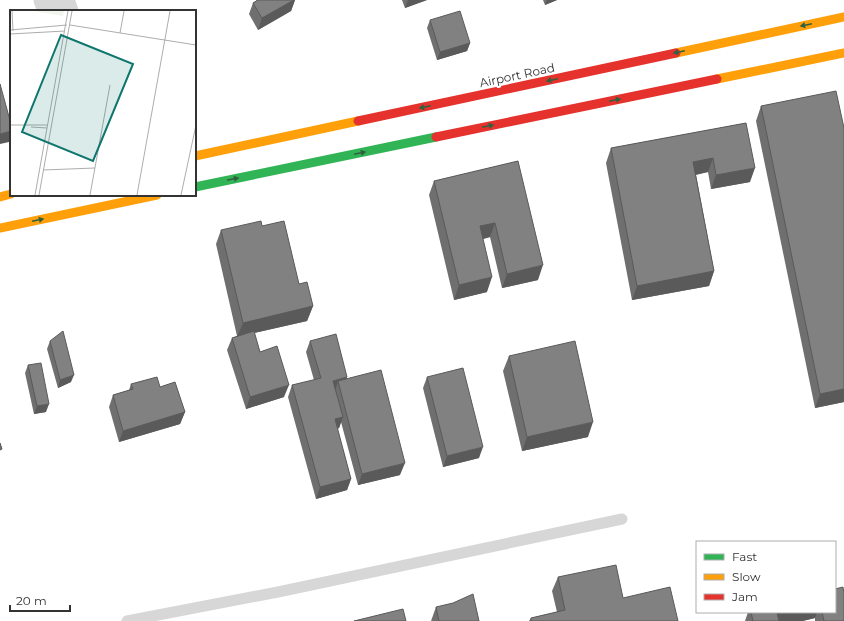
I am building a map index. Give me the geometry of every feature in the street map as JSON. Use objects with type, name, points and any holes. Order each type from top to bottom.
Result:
[{"type":"main road","name":"Airport Road","points":[[196,156],[844,17]]},
{"type":"main road","points":[[196,187],[844,53]]},
{"type":"main road","points":[[0,197],[10,194]]},
{"type":"main road","points":[[0,228],[152,196]]},
{"type":"street","points":[[44,0],[48,10]]},
{"type":"street","points":[[64,0],[68,10]]},
{"type":"lane","points":[[127,621],[285,590],[622,519]]},
{"type":"building","points":[[258,0],[294,0],[262,18],[253,3]]},
{"type":"building","points":[[460,11],[470,43],[440,52],[430,20]]},
{"type":"building","points":[[0,84],[10,120],[10,131],[0,134]]},
{"type":"building","points":[[836,91],[844,128],[844,389],[820,394],[761,106]]},
{"type":"building","points":[[746,123],[755,168],[716,175],[713,158],[693,162],[714,271],[637,286],[611,148]]},
{"type":"building","points":[[518,161],[543,265],[507,274],[495,223],[480,226],[492,277],[459,285],[434,181]]},
{"type":"building","points":[[261,221],[262,226],[284,221],[299,284],[307,282],[313,306],[243,323],[221,230]]},
{"type":"building","points":[[63,331],[74,375],[60,380],[50,341]]},
{"type":"building","points":[[254,331],[260,352],[277,346],[289,385],[250,397],[232,338]]},
{"type":"building","points":[[336,334],[347,377],[333,381],[343,417],[335,419],[351,479],[320,487],[292,385],[321,378],[310,341]]},
{"type":"building","points":[[575,341],[593,422],[527,437],[509,356]]},
{"type":"building","points":[[41,363],[49,404],[37,406],[28,365]]},
{"type":"building","points":[[463,368],[483,447],[447,456],[427,377]]},
{"type":"building","points":[[381,370],[405,463],[362,474],[338,381]]},
{"type":"building","points":[[157,377],[160,387],[175,382],[185,412],[123,431],[113,395],[133,389],[131,384]]},
{"type":"building","points":[[616,565],[623,598],[670,587],[678,621],[531,621],[531,618],[565,610],[558,577]]},
{"type":"building","points":[[843,587],[844,621],[824,621],[822,613],[836,613],[836,589]]},
{"type":"building","points":[[473,594],[479,621],[439,621],[436,607],[453,603]]},
{"type":"building","points":[[403,609],[406,621],[354,621]]},
{"type":"building","points":[[751,613],[777,613],[779,621],[753,621]]},
{"type":"traffic: fast","points":[[196,187],[436,137]]},
{"type":"traffic: slow","points":[[676,53],[844,17]]},
{"type":"traffic: slow","points":[[717,79],[844,53]]},
{"type":"traffic: slow","points":[[196,156],[358,121]]},
{"type":"traffic: slow","points":[[0,197],[10,194]]},
{"type":"traffic: slow","points":[[0,228],[152,196]]},
{"type":"traffic: jam","points":[[358,121],[676,53]]},
{"type":"traffic: jam","points":[[436,137],[717,79]]}]
